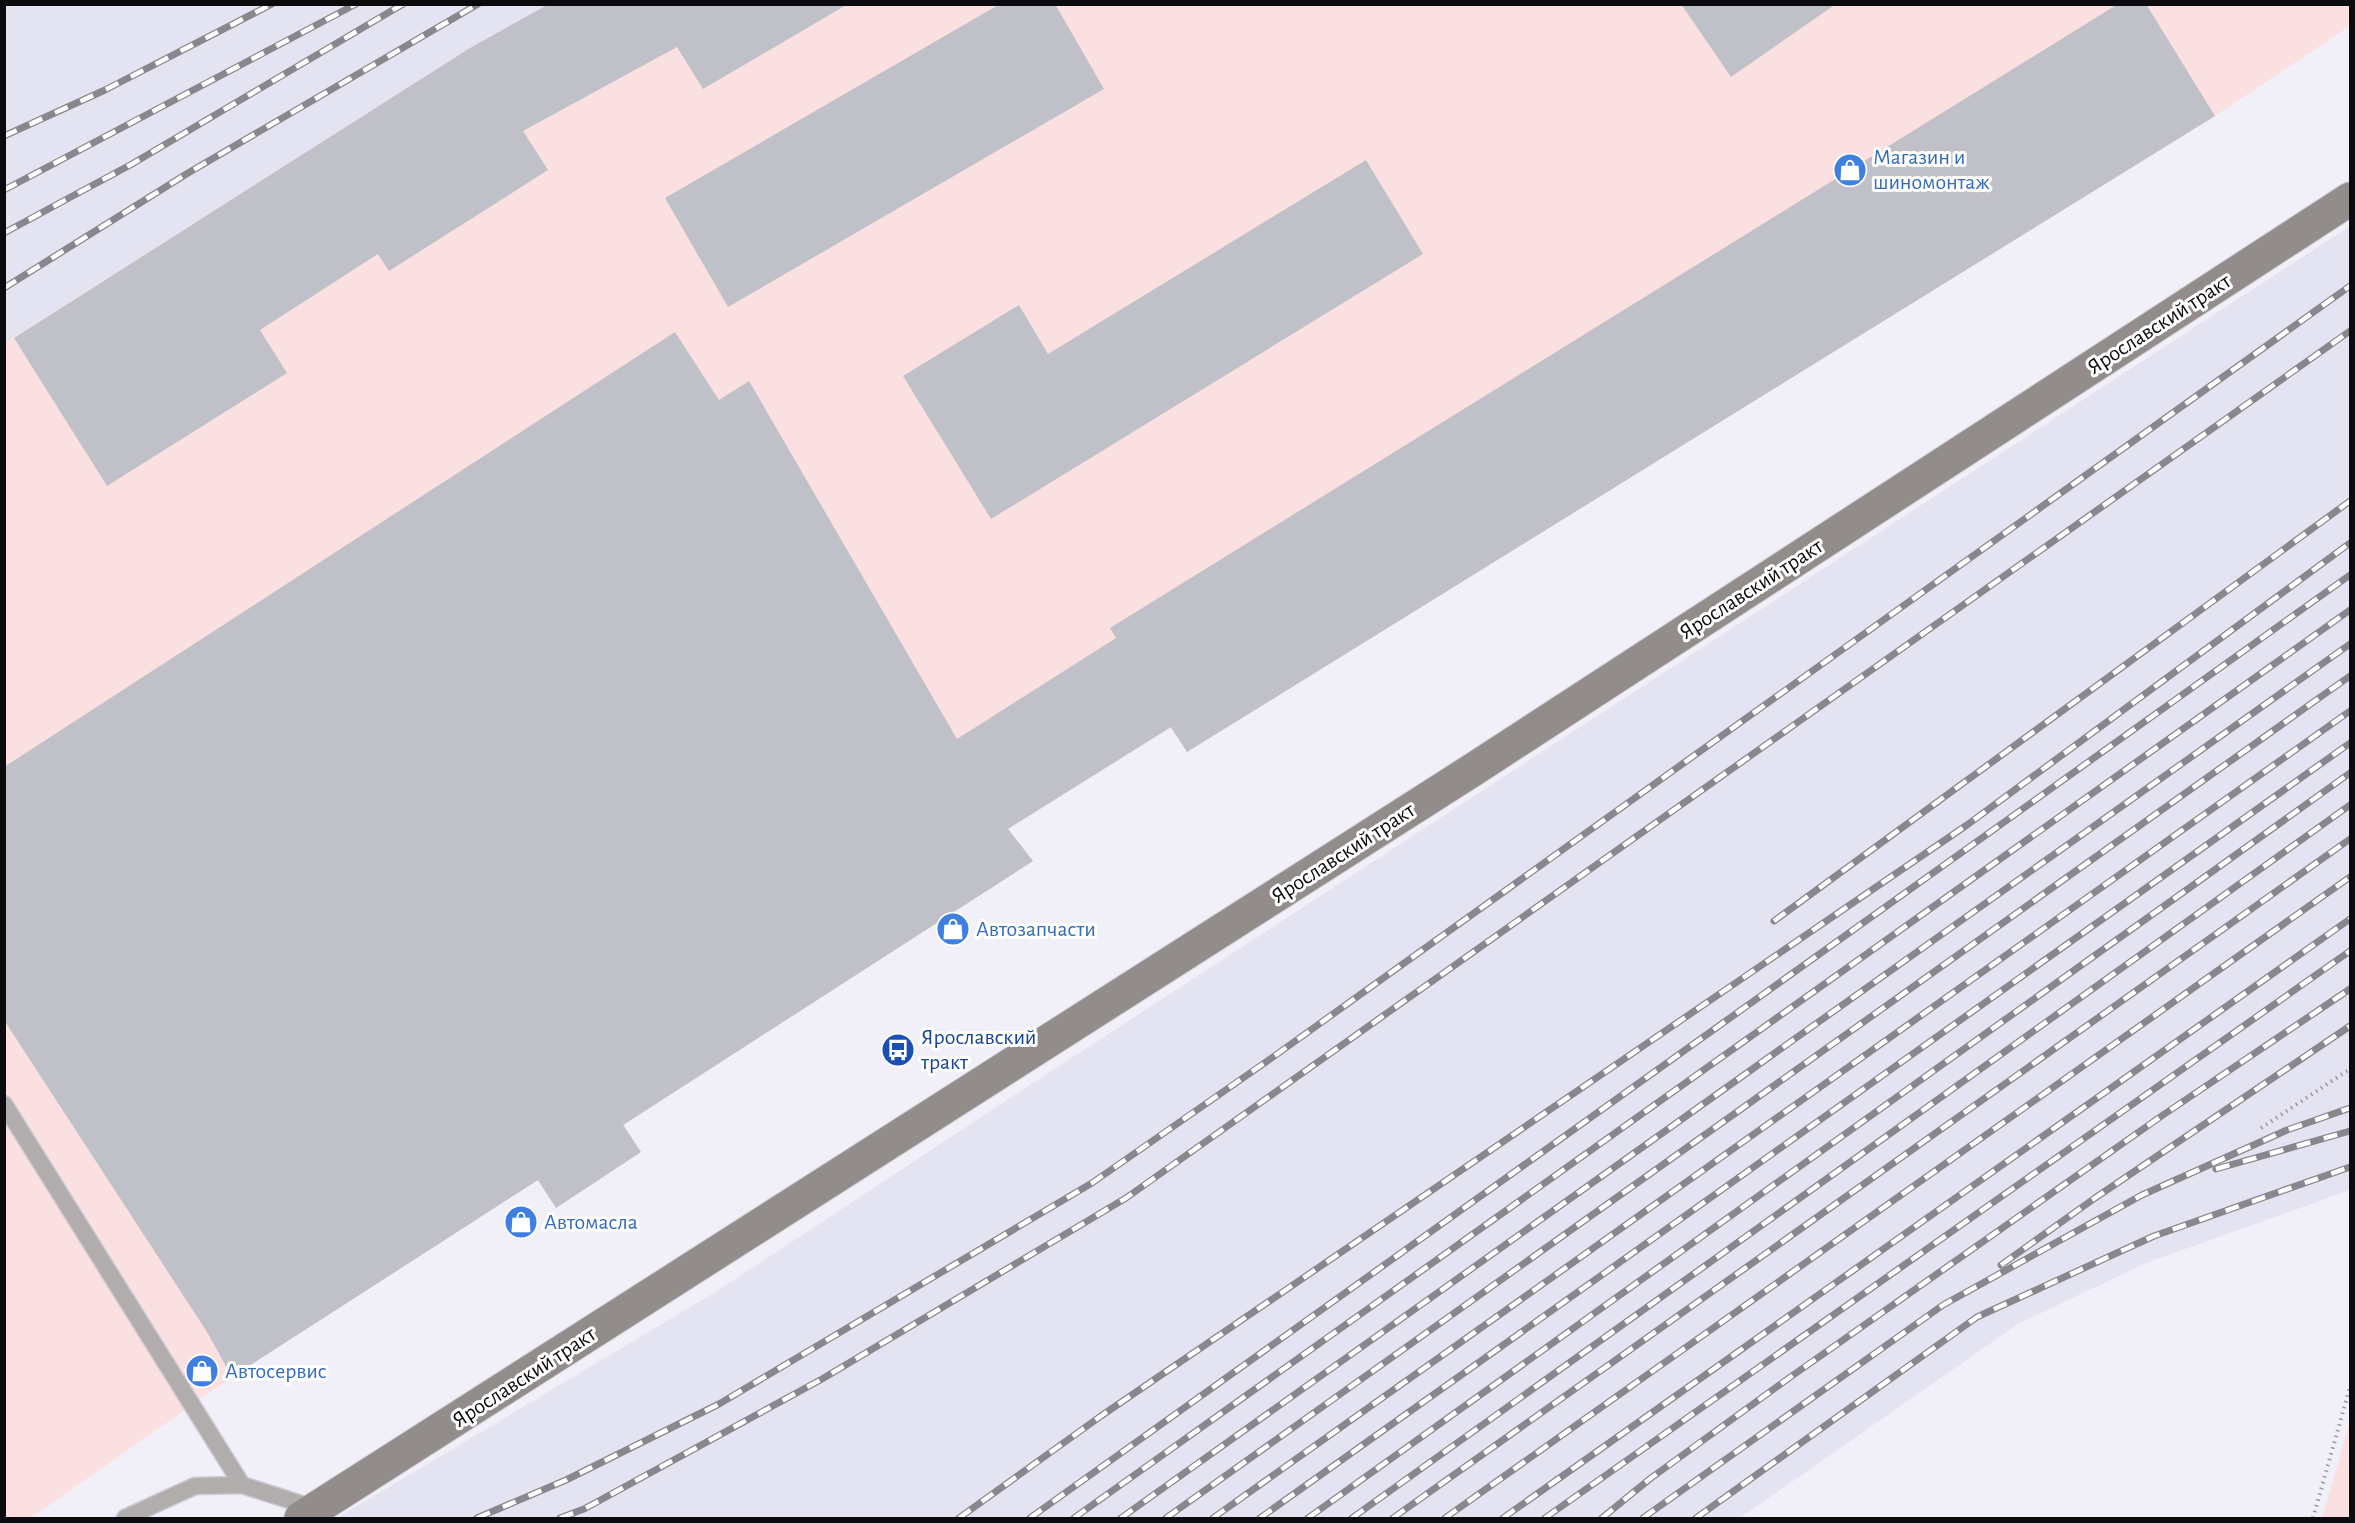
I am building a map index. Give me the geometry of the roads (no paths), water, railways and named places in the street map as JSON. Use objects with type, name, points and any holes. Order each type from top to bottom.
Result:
[{"type":"street","name":"Ярославский тракт","points":[[307,1513],[1464,776],[2350,199]]},
{"type":"lane","points":[[4,1104],[242,1485]]},
{"type":"lane","points":[[125,1518],[195,1486],[242,1485],[307,1513]]},
{"type":"railway","points":[[4,136],[105,90],[272,4]]},
{"type":"railway","points":[[4,190],[356,4]]},
{"type":"railway","points":[[4,233],[132,164],[403,4]]},
{"type":"railway","points":[[4,288],[188,173],[478,4]]},
{"type":"railway","points":[[477,1518],[566,1480],[719,1404],[1092,1183],[1273,1057],[2350,286]]},
{"type":"railway","points":[[560,1518],[584,1509],[822,1379],[1126,1198],[2350,331]]},
{"type":"railway","points":[[1774,921],[2350,501]]},
{"type":"railway","points":[[959,1518],[1101,1416],[1967,825],[2350,543]]},
{"type":"railway","points":[[1030,1518],[2350,575]]},
{"type":"railway","points":[[1074,1518],[2350,610]]},
{"type":"railway","points":[[1121,1518],[2350,644]]},
{"type":"railway","points":[[1166,1518],[2350,676]]},
{"type":"railway","points":[[1213,1518],[2350,711]]},
{"type":"railway","points":[[1260,1518],[2350,743]]},
{"type":"railway","points":[[1308,1518],[2350,773]]},
{"type":"railway","points":[[1352,1518],[2350,805]]},
{"type":"railway","points":[[1393,1518],[2350,839]]},
{"type":"railway","points":[[1445,1518],[2350,877]]},
{"type":"railway","points":[[1503,1518],[2350,919]]},
{"type":"railway","points":[[1545,1518],[2350,951]]},
{"type":"railway","points":[[1602,1518],[1651,1478],[1789,1378],[2163,1115],[2350,989]]},
{"type":"railway","points":[[2001,1265],[2095,1198],[2350,1026]]},
{"type":"railway","points":[[1643,1518],[1943,1305],[2142,1195],[2287,1130],[2350,1108]]},
{"type":"railway","points":[[2216,1169],[2350,1131]]},
{"type":"railway","points":[[1696,1518],[1977,1317],[2154,1236],[2350,1167]]},
{"type":"place","name":"Магазин и шиномонтаж","points":[[1850,170]]},
{"type":"place","name":"Автозапчасти","points":[[953,929]]},
{"type":"place","name":"Ярославский тракт","points":[[898,1050]]},
{"type":"place","name":"Автомасла","points":[[521,1222]]},
{"type":"place","name":"Автосервис","points":[[202,1371]]}]
